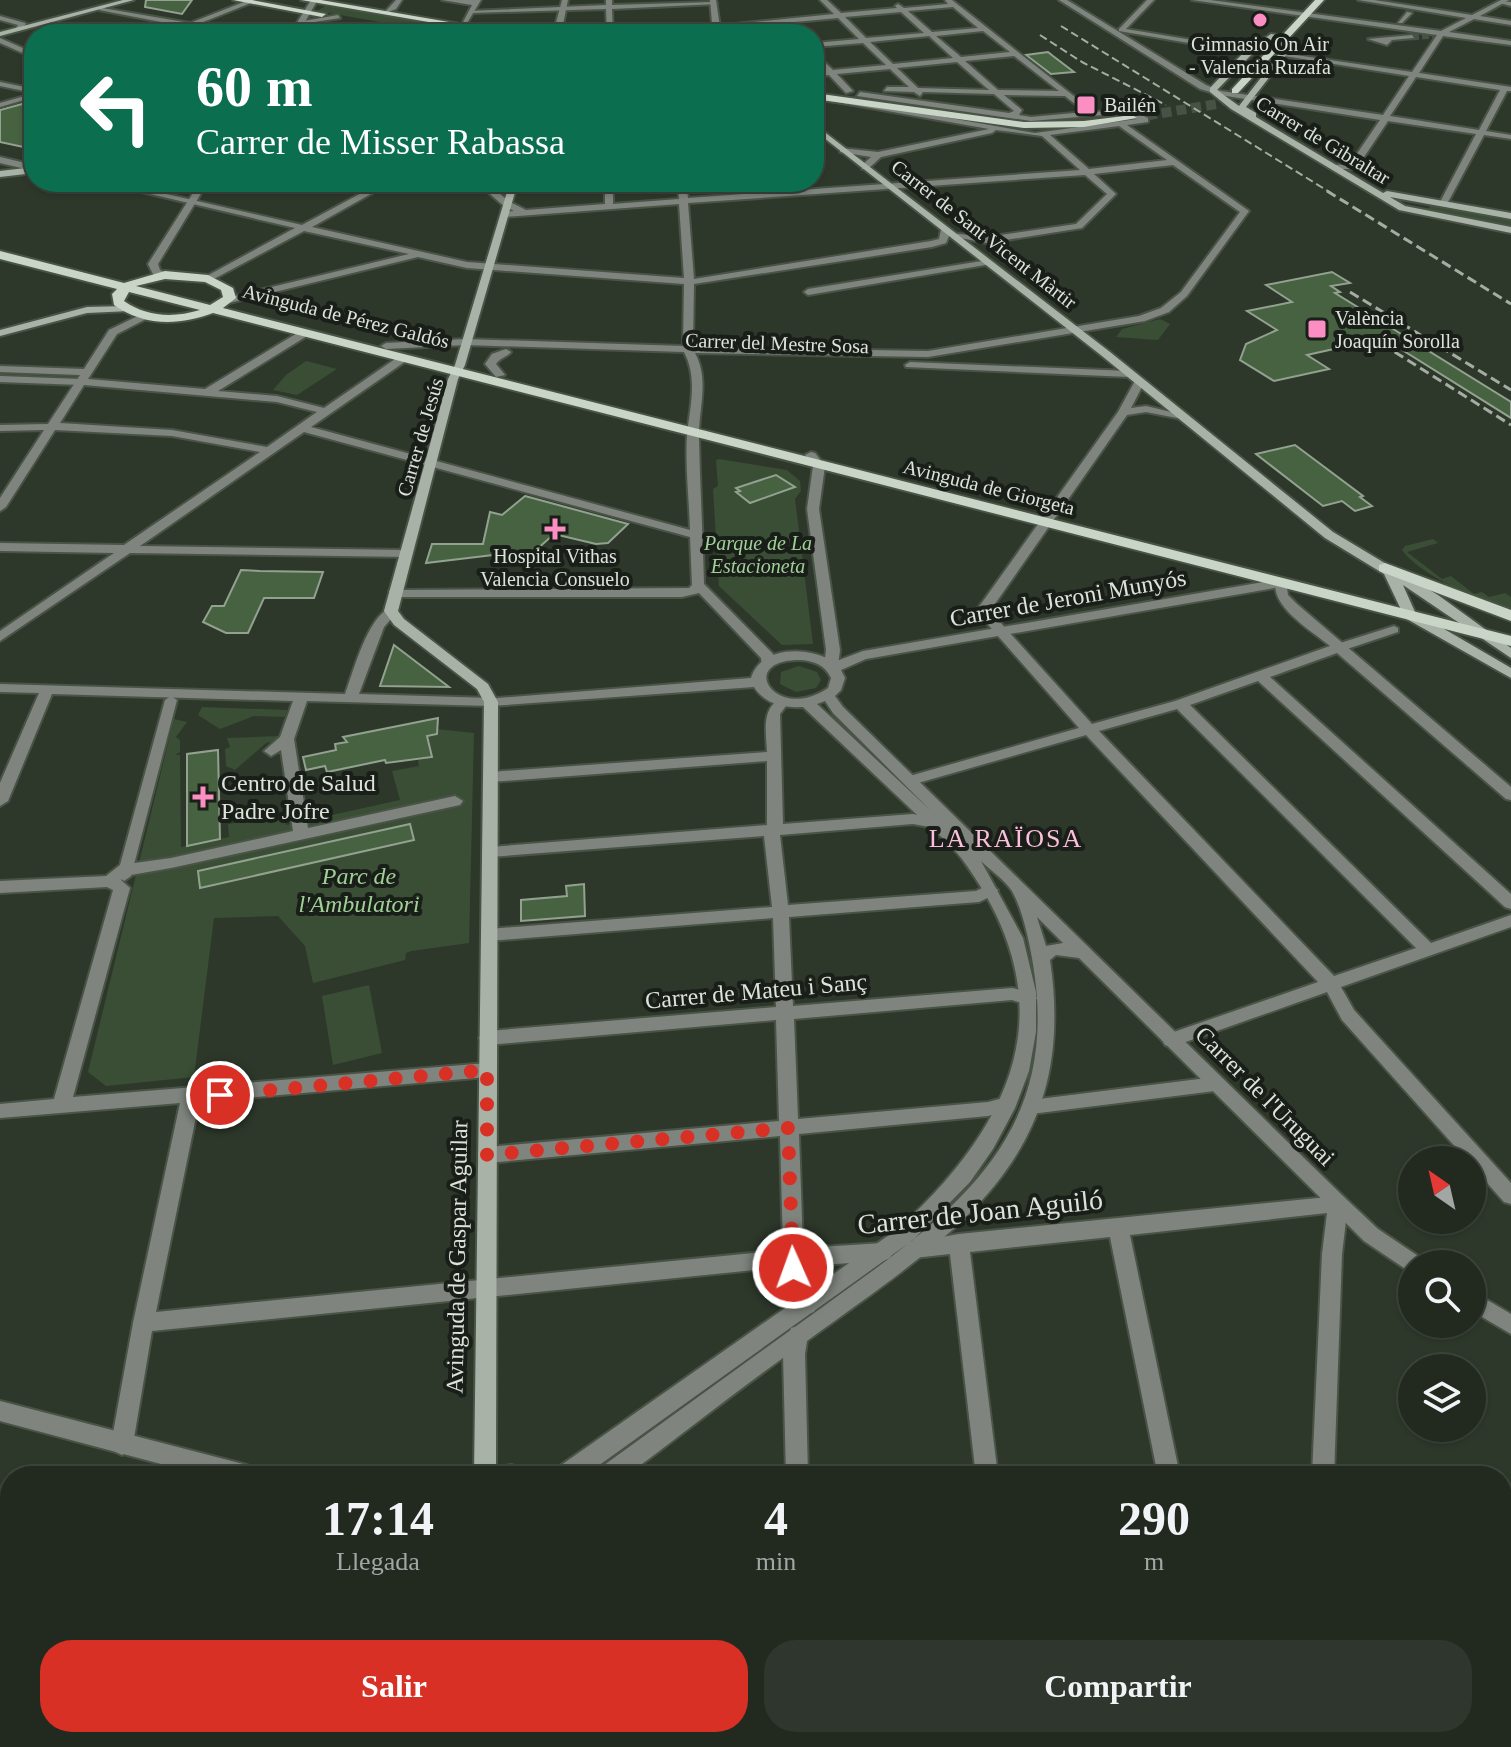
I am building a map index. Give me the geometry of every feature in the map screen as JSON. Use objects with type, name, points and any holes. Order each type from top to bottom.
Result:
[{"type":"main road","points":[[39,24],[131,0]]},
{"type":"main road","points":[[44,24],[140,0]]},
{"type":"main road","points":[[237,0],[381,24]]},
{"type":"main road","points":[[311,0],[442,24]]},
{"type":"main road","points":[[1225,91],[1303,0]]},
{"type":"main road","points":[[1225,91],[1287,37],[1320,0]]},
{"type":"main road","points":[[0,34],[24,28]]},
{"type":"main road","points":[[16,30],[24,28]]},
{"type":"main road","points":[[1225,91],[1214,87],[1273,35]]},
{"type":"main road","points":[[1251,95],[1282,55],[1287,37]]},
{"type":"main road","points":[[824,88],[1009,120],[1127,120]]},
{"type":"main road","name":"Carrer de Gibraltar","points":[[1225,91],[1234,107],[1414,212]]},
{"type":"main road","name":"Carrer de Gibraltar","points":[[1251,95],[1244,110],[1381,192],[1511,216]]},
{"type":"main road","points":[[824,97],[1024,125],[1127,120]]},
{"type":"main road","name":"Carrer de Sant Vicent Màrtir","points":[[824,134],[1125,373],[1140,381],[1329,535],[1459,616],[1511,654]]},
{"type":"main road","points":[[0,174],[24,169]]},
{"type":"main road","name":"Carrer de Jesús","points":[[391,611],[511,192]]},
{"type":"main road","points":[[1427,202],[1409,204],[1414,212],[1511,230]]},
{"type":"main road","name":"Avinguda de Pérez Galdós","points":[[0,254],[124,288],[220,305],[386,346],[458,369]]},
{"type":"main road","name":"Avinguda de Pérez Galdós","points":[[124,288],[165,275],[208,279],[227,288],[231,294],[220,305],[150,317]]},
{"type":"main road","points":[[124,288],[118,302],[126,309]]},
{"type":"main road","points":[[0,331],[124,288]]},
{"type":"main road","name":"Avinguda de Pérez Galdós","points":[[220,305],[235,317]]},
{"type":"main road","points":[[0,331],[87,310],[126,309]]},
{"type":"main road","name":"Avinguda de Pérez Galdós","points":[[126,309],[150,317],[235,317],[402,359],[458,369]]},
{"type":"main road","name":"Avinguda de Giorgeta","points":[[458,369],[500,375],[694,429]]},
{"type":"main road","name":"Avinguda de Giorgeta","points":[[458,369],[1405,608],[1511,641]]},
{"type":"main road","name":"Avinguda de Giorgeta","points":[[1047,519],[1281,583],[1511,627]]},
{"type":"main road","points":[[1385,568],[1396,581],[1405,608],[1511,674]]},
{"type":"main road","points":[[1385,568],[1511,616]]},
{"type":"main road","points":[[391,611],[399,622],[483,687],[491,702]]},
{"type":"main road","name":"Avinguda de Gaspar Aguilar","points":[[485,1466],[491,702]]},
{"type":"street","points":[[301,22],[311,0]]},
{"type":"street","points":[[385,13],[394,8],[399,0]]},
{"type":"street","points":[[445,0],[478,1],[465,24]]},
{"type":"street","points":[[823,0],[920,94],[915,99],[896,98]]},
{"type":"street","points":[[891,0],[1019,112],[1007,116]]},
{"type":"street","points":[[1062,0],[1225,91],[1511,137]]},
{"type":"street","points":[[1124,33],[1151,0]]},
{"type":"street","points":[[1195,0],[1511,43]]},
{"type":"street","points":[[1361,0],[1511,23]]},
{"type":"street","points":[[194,24],[249,2]]},
{"type":"street","points":[[472,11],[564,4],[713,2],[716,24]]},
{"type":"street","points":[[1339,167],[1353,167],[1441,34],[1506,2]]},
{"type":"street","points":[[732,24],[952,3],[1093,115]]},
{"type":"street","points":[[559,24],[564,4]]},
{"type":"street","points":[[609,4],[610,24]]},
{"type":"street","points":[[102,10],[185,24]]},
{"type":"street","points":[[1400,22],[1409,13]]},
{"type":"street","points":[[301,22],[338,17]]},
{"type":"street","points":[[0,18],[23,24],[16,30]]},
{"type":"street","points":[[779,21],[783,24]]},
{"type":"street","points":[[1104,26],[1124,33],[1237,49],[1255,48]]},
{"type":"street","points":[[824,44],[986,29]]},
{"type":"street","points":[[1389,39],[1412,37]]},
{"type":"street","points":[[0,40],[24,51]]},
{"type":"street","points":[[824,73],[1015,54]]},
{"type":"street","points":[[1282,55],[1508,89],[1480,132],[1443,204]]},
{"type":"street","points":[[824,66],[860,93],[1036,119],[1129,111],[1145,119],[1045,135],[824,98]]},
{"type":"street","points":[[0,84],[24,91]]},
{"type":"street","points":[[860,93],[916,89],[1066,94]]},
{"type":"street","points":[[0,105],[24,98]]},
{"type":"street","points":[[1127,120],[1176,162]]},
{"type":"street","points":[[843,150],[878,155],[1003,129]]},
{"type":"street","points":[[153,192],[304,229],[488,266],[701,282],[874,256],[939,243],[949,233],[987,240],[1084,224],[1112,194],[1045,135]]},
{"type":"street","points":[[865,167],[878,155]]},
{"type":"street","points":[[0,160],[24,164]]},
{"type":"street","points":[[824,191],[1089,172],[1176,162]]},
{"type":"street","name":"Carrer del Mestre Sosa","points":[[921,359],[1077,332],[1154,315],[1173,306],[1244,214],[1241,206],[1176,162]]},
{"type":"street","points":[[165,275],[156,272],[153,264],[198,192]]},
{"type":"street","points":[[208,279],[370,192]]},
{"type":"street","points":[[490,192],[506,209],[527,213],[807,192]]},
{"type":"street","points":[[609,192],[609,206]]},
{"type":"street","points":[[394,594],[693,592],[698,585],[694,429],[683,192]]},
{"type":"street","points":[[978,254],[987,240]]},
{"type":"street","points":[[220,305],[408,257],[428,256]]},
{"type":"street","points":[[808,292],[988,262]]},
{"type":"street","points":[[0,507],[117,328],[150,317]]},
{"type":"street","points":[[208,392],[303,334]]},
{"type":"street","name":"Carrer del Mestre Sosa","points":[[466,342],[486,350],[506,352],[921,359],[1125,373]]},
{"type":"street","name":"Carrer del Mestre Sosa","points":[[386,346],[466,342],[691,354]]},
{"type":"street","points":[[500,375],[490,364],[506,352]]},
{"type":"street","points":[[1089,370],[1108,357]]},
{"type":"street","points":[[0,637],[402,359]]},
{"type":"street","points":[[0,369],[277,399],[325,411]]},
{"type":"street","points":[[0,379],[84,377]]},
{"type":"street","points":[[1140,381],[1123,412],[983,611],[1331,984],[1348,1015],[1511,1196]]},
{"type":"street","name":"Carrer de Sant Vicent Màrtir","points":[[1123,412],[1146,409],[1182,416]]},
{"type":"street","points":[[0,428],[54,425],[235,441],[269,451]]},
{"type":"street","points":[[302,428],[696,535]]},
{"type":"street","points":[[815,460],[813,509],[837,684],[828,695],[807,703],[782,702],[767,695],[758,682],[760,671],[767,663],[785,656],[815,658],[832,663]]},
{"type":"street","points":[[0,547],[405,554]]},
{"type":"street","points":[[1281,583],[1282,596],[1338,648],[1511,795]]},
{"type":"street","name":"Carrer de Jeroni Munyós","points":[[832,663],[863,655],[1281,583]]},
{"type":"street","points":[[698,585],[768,657],[767,663]]},
{"type":"street","points":[[351,696],[378,626],[391,611]]},
{"type":"street","points":[[911,780],[1180,704],[1394,630]]},
{"type":"street","points":[[1260,675],[1511,903]]},
{"type":"street","points":[[0,688],[491,702],[758,682]]},
{"type":"street","points":[[0,801],[47,690]]},
{"type":"street","name":"Carrer de l'Uruguai","points":[[828,695],[838,710],[1215,1084],[1371,1235],[1398,1253]]},
{"type":"street","points":[[301,698],[287,739],[301,835]]},
{"type":"street","points":[[62,1105],[122,888],[119,877],[171,700]]},
{"type":"street","points":[[782,702],[773,714],[775,756],[771,839],[781,912],[795,1294],[807,1305]]},
{"type":"street","name":"Carrer de l'Uruguai","points":[[807,703],[1027,909],[1084,955]]},
{"type":"street","points":[[1180,704],[1428,950]]},
{"type":"street","points":[[271,751],[287,739]]},
{"type":"street","points":[[491,777],[775,756]]},
{"type":"street","points":[[0,887],[119,877],[455,801]]},
{"type":"street","points":[[490,852],[913,819],[935,823]]},
{"type":"street","points":[[579,1466],[926,1217],[961,1182],[987,1147],[1020,1070],[1027,1034],[1028,998],[1019,949],[990,890],[967,854]]},
{"type":"street","points":[[621,1466],[919,1248],[969,1202],[1002,1164],[1031,1107],[1047,1030],[1041,960],[1027,909],[1015,883]]},
{"type":"street","points":[[489,935],[979,896],[990,890]]},
{"type":"street","points":[[1171,1040],[1511,921]]},
{"type":"street","points":[[1041,960],[1052,950],[1065,948],[1084,955]]},
{"type":"street","name":"Carrer de Mateu i Sanç","points":[[488,1038],[1012,994],[1028,998]]},
{"type":"street","points":[[0,1111],[487,1070]]},
{"type":"street","points":[[1031,1107],[1215,1084]]},
{"type":"street","points":[[122,1444],[143,1323],[191,1097]]},
{"type":"street","points":[[487,1155],[788,1128],[1007,1104]]},
{"type":"street","points":[[1323,1466],[1332,1254],[1338,1204]]},
{"type":"street","name":"Carrer de Joan Aguiló","points":[[143,1323],[1338,1204]]},
{"type":"street","points":[[1118,1226],[1167,1466]]},
{"type":"street","points":[[959,1243],[986,1466]]},
{"type":"street","points":[[1486,1309],[1511,1325]]},
{"type":"street","points":[[797,1466],[794,1354],[798,1335]]},
{"type":"street","points":[[0,1412],[208,1466]]},
{"type":"green space","points":[[327,5],[440,24],[392,24],[317,11]]},
{"type":"green space","points":[[1431,204],[1511,218],[1511,227],[1426,213]]},
{"type":"green space","points":[[1160,319],[1170,324],[1158,340],[1116,337],[1122,329]]},
{"type":"green space","points":[[306,361],[337,369],[297,395],[273,390],[286,375]]},
{"type":"green space","name":"Parque de La Estacioneta","points":[[716,460],[787,470],[800,481],[801,491],[795,499],[813,644],[782,645],[719,586],[713,489],[718,486]]},
{"type":"green space","points":[[1433,539],[1438,543],[1407,552],[1442,579],[1451,576],[1474,594],[1482,592],[1489,597],[1505,593],[1511,597],[1511,610],[1439,579],[1402,550],[1405,546]]},
{"type":"green space","points":[[799,666],[817,672],[821,680],[816,688],[796,692],[780,684],[781,672]]},
{"type":"green space","points":[[202,707],[287,710],[285,717],[254,716],[220,729],[198,715]]},
{"type":"green space","name":"Parc de l'Ambulatori","points":[[174,719],[187,722],[176,737],[180,740],[180,752],[175,755],[180,755],[181,847],[229,837],[228,824],[284,815],[286,825],[400,800],[392,771],[419,766],[418,760],[432,756],[427,736],[438,734],[436,729],[474,733],[469,943],[411,951],[406,953],[405,960],[313,983],[305,946],[278,916],[214,918],[194,1077],[106,1086],[88,1072]]},
{"type":"green space","points":[[279,736],[277,741],[266,743],[235,770],[226,766],[225,749],[230,747],[227,738]]},
{"type":"green space","points":[[369,985],[382,1053],[333,1065],[322,996]]},
{"type":"building","points":[[146,0],[192,0],[182,14],[145,7]]},
{"type":"building","points":[[1048,52],[1074,72],[1051,74],[1026,55]]},
{"type":"building","points":[[24,104],[24,147],[0,142],[0,110]]},
{"type":"building","points":[[1332,272],[1350,283],[1331,286],[1340,292],[1335,293],[1511,402],[1511,418],[1383,338],[1307,355],[1329,369],[1274,381],[1240,360],[1246,344],[1277,330],[1247,311],[1292,302],[1266,285]]},
{"type":"building","points":[[1295,445],[1372,506],[1355,511],[1342,501],[1323,506],[1256,454]]},
{"type":"building","points":[[776,475],[795,487],[750,503],[736,492],[740,491],[736,488]]},
{"type":"building","name":"Hospital Vithas Valencia Consuelo","points":[[525,496],[628,524],[608,543],[596,544],[554,534],[536,550],[426,563],[432,544],[483,544],[490,512],[502,515]]},
{"type":"building","points":[[241,570],[323,572],[314,598],[264,598],[248,633],[226,633],[203,622],[212,606],[224,606]]},
{"type":"building","points":[[394,645],[449,687],[380,686]]},
{"type":"building","points":[[438,718],[437,734],[427,736],[432,757],[386,763],[385,760],[327,772],[325,766],[306,770],[303,757],[336,750],[335,744],[347,742],[343,737]]},
{"type":"building","name":"Centro de Salud Padre Jofre","points":[[218,750],[220,839],[187,846],[187,754]]},
{"type":"building","points":[[410,824],[414,840],[200,888],[198,871]]},
{"type":"building","points":[[584,884],[585,916],[521,921],[521,900],[567,896],[566,886]]},
{"type":"tunnel","points":[[1412,37],[1441,34]]},
{"type":"tunnel","points":[[1132,118],[1217,104],[1235,91]]},
{"type":"railway","points":[[1061,26],[1331,193]]},
{"type":"railway","points":[[1040,35],[1082,62],[1166,105]]},
{"type":"railway","points":[[1327,191],[1511,304]]},
{"type":"railway","points":[[1350,292],[1511,390]]},
{"type":"railway","points":[[1382,344],[1511,425]]},
{"type":"place","name":"Gimnasio On Air - Valencia Ruzafa","points":[[1260,20]]},
{"type":"place","name":"Bailén","points":[[1086,105]]},
{"type":"place","name":"València Joaquín Sorolla","points":[[1317,329]]},
{"type":"place","name":"Hospital Vithas Valencia Consuelo","points":[[555,529]]},
{"type":"place","name":"Centro de Salud Padre Jofre","points":[[203,797]]},
{"type":"district","name":"LA RAÏOSA","points":[[1006,838]]},
{"type":"route","points":[[220,1095],[487,1070],[487,1155],[788,1128],[793,1268]]}]
